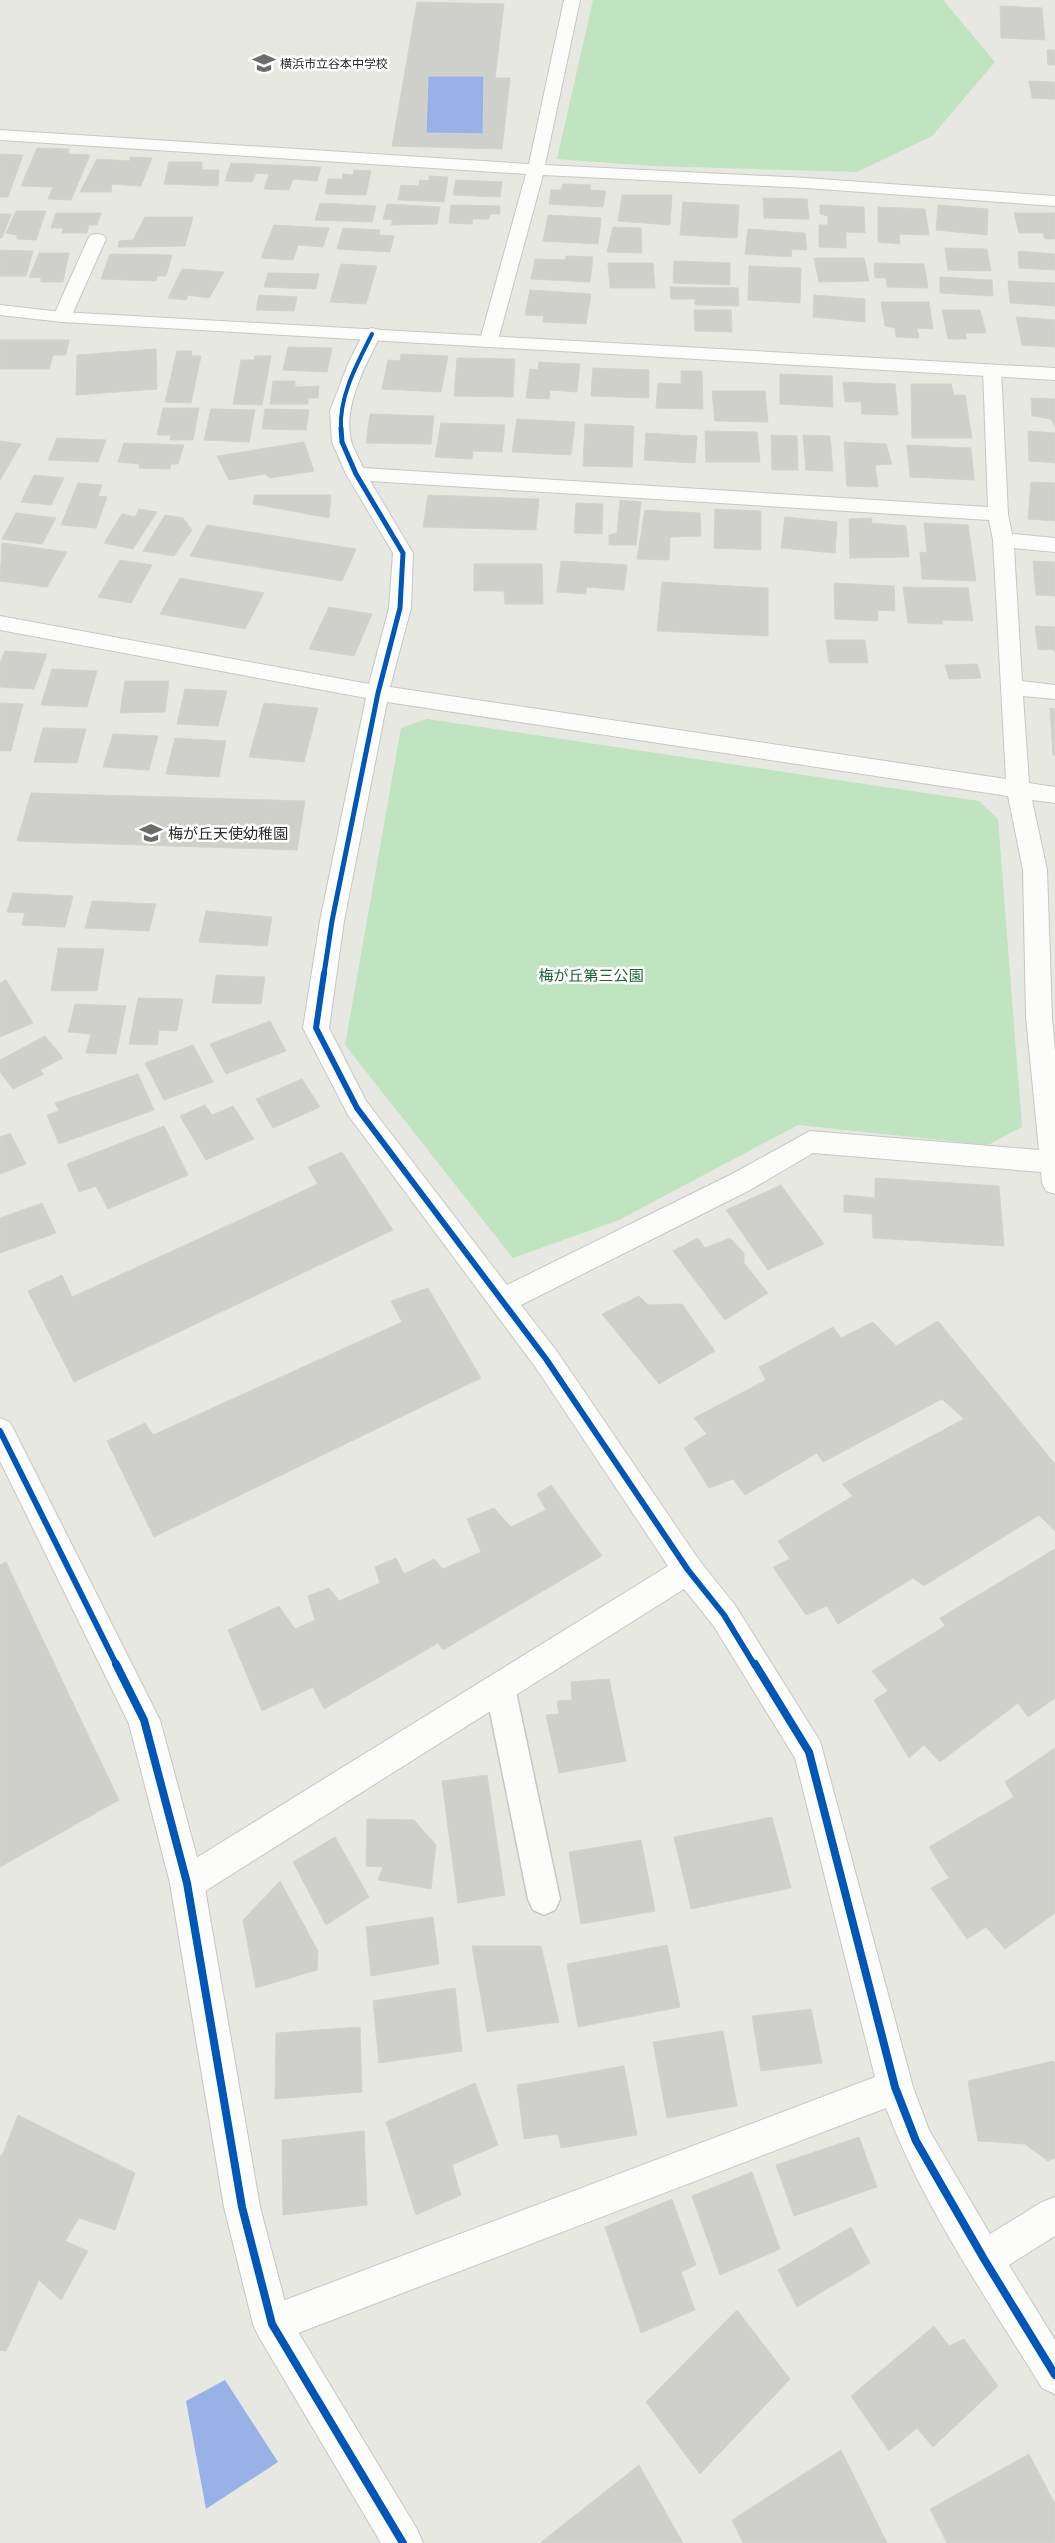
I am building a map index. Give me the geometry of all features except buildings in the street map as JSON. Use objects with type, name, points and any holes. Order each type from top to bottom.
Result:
[{"type":"street","points":[[489,340],[536,170],[572,0]]},
{"type":"street","points":[[0,135],[536,170],[806,183],[1055,201]]},
{"type":"street","points":[[62,318],[97,239]]},
{"type":"street","points":[[0,310],[62,318],[489,340],[1055,374]]},
{"type":"street","points":[[372,334],[357,364],[340,411],[342,442],[356,474],[404,553],[400,608],[378,693],[332,921],[316,1028],[357,1108],[504,1300],[546,1359],[688,1570],[724,1615],[809,1752],[895,2087],[916,2141],[984,2259],[1055,2375]]},
{"type":"street","points":[[504,1300],[740,1182],[810,1142],[1054,1169],[1047,1016],[1035,870],[1018,790],[1014,688],[1003,540],[998,514],[992,369]]},
{"type":"street","points":[[356,474],[998,514]]},
{"type":"street","points":[[1003,540],[1055,545]]},
{"type":"street","points":[[0,623],[378,693],[1055,795]]},
{"type":"street","points":[[1014,688],[1055,692]]},
{"type":"street","points":[[0,1431],[144,1720],[187,1882],[242,2207],[272,2324],[404,2543]]},
{"type":"street","points":[[187,1882],[688,1570]]},
{"type":"street","points":[[272,2324],[895,2087]]},
{"type":"street","points":[[984,2259],[1055,2214]]},
{"type":"lane","points":[[500,1687],[544,1898]]},
{"type":"green space","points":[[593,0],[943,0],[995,62],[932,136],[857,172],[652,166],[557,159]]},
{"type":"green space","name":"梅が丘第三公園","points":[[427,719],[979,801],[998,819],[1022,1127],[988,1145],[798,1125],[619,1220],[513,1258],[345,1045],[401,728]]},
{"type":"water","points":[[428,76],[484,76],[483,134],[426,133]]},
{"type":"water","points":[[225,2380],[278,2462],[206,2509],[186,2401]]},
{"type":"cycle path","points":[[372,334],[357,364],[340,411],[342,442],[356,474],[403,553],[400,608],[378,693],[332,921],[316,1028],[357,1108],[546,1359],[688,1570],[724,1615],[809,1752],[895,2087],[916,2141],[984,2259],[1055,2375]]},
{"type":"cycle path","points":[[0,1431],[144,1720],[187,1883],[242,2207],[272,2324],[403,2543]]},
{"type":"place","name":"横浜市立谷本中学校","points":[[264,63]]},
{"type":"place","name":"梅が丘天使幼稚園","points":[[151,833]]}]
